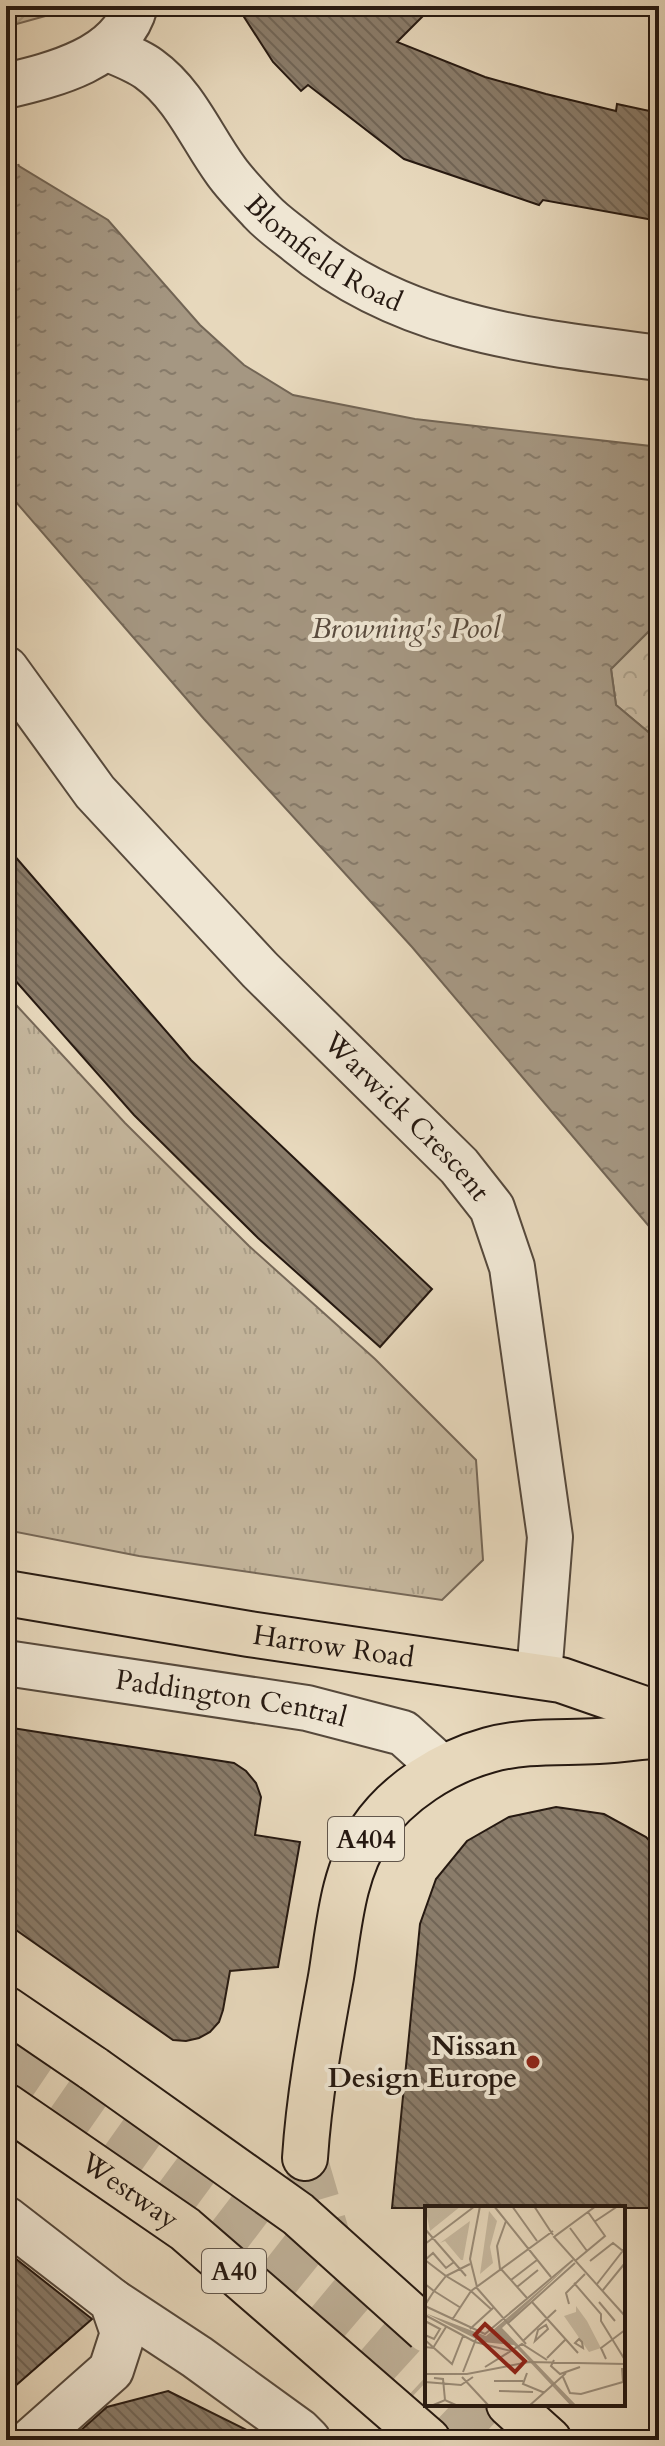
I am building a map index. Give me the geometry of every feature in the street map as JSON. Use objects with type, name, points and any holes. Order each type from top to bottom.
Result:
[{"type":"main road","name":"Harrow Road","points":[[6,1593],[264,1637],[561,1680],[659,1714]]},
{"type":"main road","name":"A404","points":[[305,2158],[309,2106],[344,1898],[354,1864],[371,1830],[396,1803],[442,1768],[489,1750],[534,1743],[659,1735]]},
{"type":"main road","points":[[6,2009],[298,2214],[425,2328]]},
{"type":"main road","name":"Westway","points":[[6,2106],[185,2229],[428,2440]]},
{"type":"main road","points":[[511,2406],[549,2440]]},
{"type":"street","points":[[17,84],[83,64],[106,48],[131,19],[135,6]]},
{"type":"street","name":"Blomfield Road","points":[[106,48],[147,67],[165,82],[197,124],[226,171],[264,215],[321,261],[365,289],[410,310],[509,337],[659,358]]},
{"type":"street","name":"Warwick Crescent","points":[[6,669],[95,792],[260,970],[459,1166],[492,1208],[512,1267],[550,1537],[539,1676]]},
{"type":"street","name":"Paddington Central","points":[[6,1663],[307,1708],[403,1733],[442,1768]]},
{"type":"street","points":[[6,2219],[112,2301],[197,2357],[308,2440]]},
{"type":"street","points":[[32,2440],[111,2370],[123,2333],[112,2301]]},
{"type":"green space","points":[[6,6],[65,6],[56,13],[6,27]]},
{"type":"green space","points":[[659,621],[659,741],[616,705],[611,669]]},
{"type":"green space","points":[[6,994],[125,1123],[249,1246],[375,1359],[476,1460],[483,1560],[442,1600],[139,1556],[6,1530]]},
{"type":"water","name":"Browning's Pool","points":[[6,129],[19,166],[108,220],[200,325],[244,365],[293,395],[415,419],[659,447],[659,621],[611,669],[616,705],[659,741],[659,1238],[412,947],[204,719],[6,489]]},
{"type":"pier","points":[[6,125],[10,127],[22,163],[6,167]]},
{"type":"building","points":[[237,6],[433,6],[397,42],[485,77],[546,94],[616,111],[617,104],[659,113],[659,221],[543,200],[539,205],[404,159],[308,85],[301,91],[273,62]]},
{"type":"building","points":[[6,846],[191,1060],[432,1289],[380,1347],[258,1238],[134,1115],[6,970]]},
{"type":"building","points":[[6,1727],[234,1763],[256,1783],[261,1797],[255,1835],[300,1842],[278,1967],[230,1971],[223,2010],[219,2022],[210,2032],[186,2041],[173,2040],[6,1923]]},
{"type":"building","name":"Nissan Design Europe","points":[[556,1807],[604,1814],[646,1837],[659,1851],[659,2208],[392,2208],[420,1924],[436,1879],[467,1841],[509,1817]]},
{"type":"building","points":[[6,2251],[92,2319],[6,2394]]},
{"type":"building","points":[[168,2391],[267,2440],[70,2440],[107,2407]]},
{"type":"tunnel","points":[[6,2057],[115,2132],[276,2251],[425,2379]]},
{"type":"tunnel","points":[[305,2158],[335,2260]]},
{"type":"tunnel","points":[[454,2406],[490,2440]]},
{"type":"place","name":"Nissan Design Europe","points":[[533,2062]]}]
